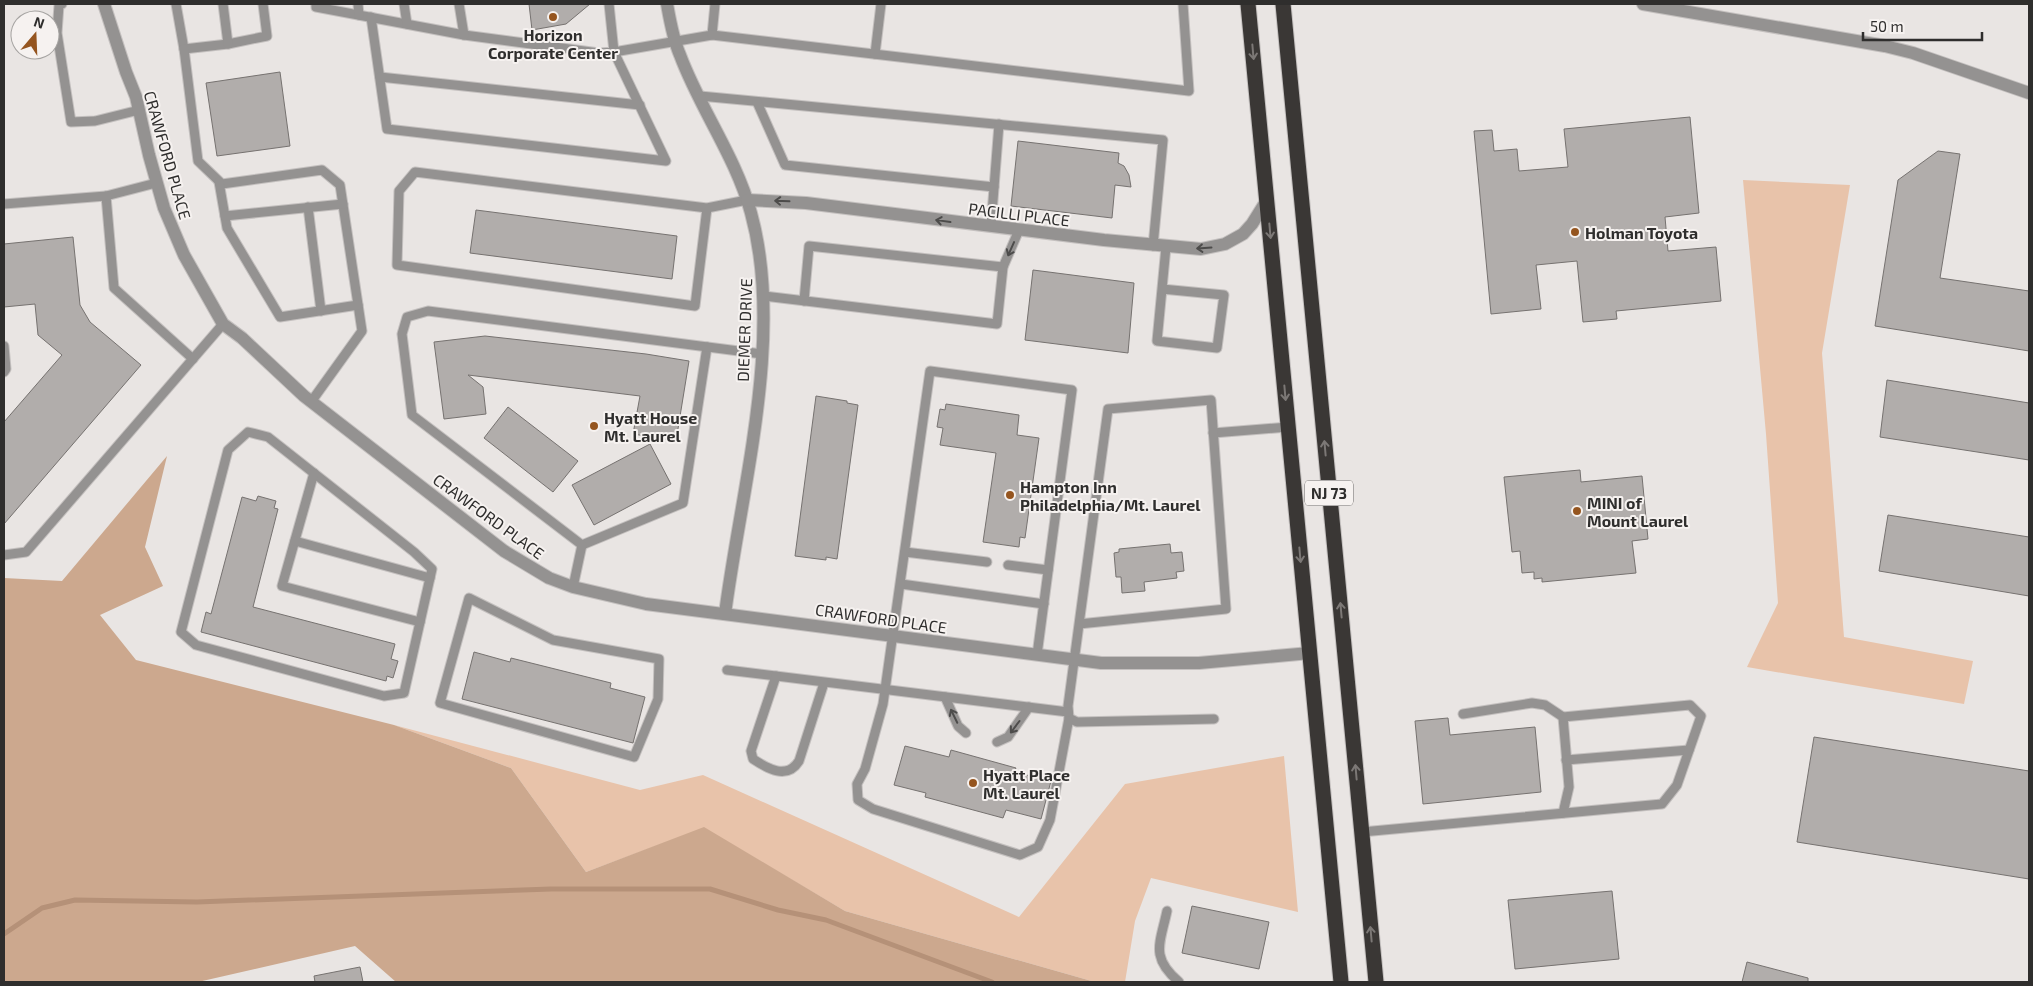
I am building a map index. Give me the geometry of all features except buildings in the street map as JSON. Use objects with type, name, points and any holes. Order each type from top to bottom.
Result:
[{"type":"highway","name":"NJ 73","points":[[1248,4],[1341,982]]},
{"type":"highway","name":"NJ 73","points":[[1283,4],[1376,982]]},
{"type":"street","name":"CRAWFORD PLACE","points":[[104,4],[140,110],[156,183],[173,233],[223,324],[242,338],[270,367],[311,402],[504,551],[549,578],[573,587],[646,604],[1074,660],[1152,664],[1239,660],[1310,653]]},
{"type":"street","name":"DIEMER DRIVE","points":[[667,4],[676,42],[733,164],[747,200],[759,245],[764,296],[762,354],[725,614]]},
{"type":"street","points":[[1643,4],[1885,46],[1923,56],[2029,93]]},
{"type":"street","name":"PACILLI PLACE","points":[[747,200],[806,203],[1153,246],[1201,249],[1225,244],[1238,237],[1252,224],[1267,200]]},
{"type":"lane","points":[[62,4],[59,5],[57,33],[71,122],[95,121],[140,110]]},
{"type":"lane","points":[[176,4],[184,49],[198,161],[222,184],[322,170],[340,185],[362,330],[311,402]]},
{"type":"lane","points":[[223,4],[228,44]]},
{"type":"lane","points":[[184,49],[228,44],[267,36],[263,4]]},
{"type":"lane","points":[[316,4],[316,7],[464,35],[600,53],[712,35],[1189,91],[1183,4]]},
{"type":"lane","points":[[358,4],[359,15]]},
{"type":"lane","points":[[404,4],[407,24]]},
{"type":"lane","points":[[459,4],[464,35]]},
{"type":"lane","points":[[371,17],[387,129],[666,161],[614,52],[609,4]]},
{"type":"lane","points":[[712,35],[715,4]]},
{"type":"lane","points":[[875,54],[881,4]]},
{"type":"lane","points":[[380,77],[640,105]]},
{"type":"lane","points":[[700,96],[1163,140],[1153,246]]},
{"type":"lane","points":[[758,102],[785,165],[994,188]]},
{"type":"lane","points":[[991,226],[999,124]]},
{"type":"lane","points":[[707,208],[695,306],[397,265],[399,191],[415,172],[707,208],[747,200]]},
{"type":"lane","points":[[219,182],[227,228],[280,318],[358,305]]},
{"type":"lane","points":[[4,204],[106,196],[156,183]]},
{"type":"lane","points":[[106,196],[114,288],[193,359]]},
{"type":"lane","points":[[225,216],[343,204]]},
{"type":"lane","points":[[308,207],[321,311]]},
{"type":"lane","points":[[764,296],[998,324],[1003,268],[1020,230]]},
{"type":"lane","points":[[804,301],[809,246],[1003,268]]},
{"type":"lane","points":[[1162,289],[1224,295],[1217,348],[1157,341],[1166,247]]},
{"type":"lane","points":[[582,546],[412,415],[402,334],[407,317],[428,311],[762,354]]},
{"type":"lane","points":[[4,555],[26,552],[223,324]]},
{"type":"lane","points":[[4,346],[6,370],[4,372]]},
{"type":"lane","points":[[582,546],[683,503],[707,347]]},
{"type":"lane","points":[[1037,655],[1072,390],[930,371],[886,690],[865,769],[857,784],[858,800],[873,809],[1020,855],[1038,847],[1050,820],[1069,715],[1074,660],[1108,409],[1211,400],[1226,609],[1079,624]]},
{"type":"lane","points":[[1213,432],[1288,427]]},
{"type":"lane","points":[[248,432],[268,437],[414,552],[432,569],[430,578],[404,693],[384,696],[196,645],[181,632],[228,450],[248,432]]},
{"type":"lane","points":[[314,473],[282,586],[420,622]]},
{"type":"lane","points":[[295,541],[430,578]]},
{"type":"lane","points":[[573,587],[582,546]]},
{"type":"lane","points":[[906,552],[988,562]]},
{"type":"lane","points":[[1008,564],[1048,570]]},
{"type":"lane","points":[[901,584],[1044,604]]},
{"type":"lane","points":[[469,598],[553,640],[659,659],[658,700],[634,757],[440,703],[469,598]]},
{"type":"lane","points":[[727,670],[1029,707],[1069,715],[1077,722],[1214,719]]},
{"type":"lane","points":[[776,676],[751,751],[753,759],[764,766],[783,773],[794,768],[799,762],[824,682]]},
{"type":"lane","points":[[945,697],[958,726],[966,733]]},
{"type":"lane","points":[[1362,832],[1662,804],[1677,785],[1701,716],[1690,705],[1563,717],[1545,705],[1532,703],[1463,714]]},
{"type":"lane","points":[[997,742],[1008,737],[1029,707]]},
{"type":"lane","points":[[1563,717],[1569,787],[1563,813]]},
{"type":"lane","points":[[1566,760],[1689,750]]},
{"type":"lane","points":[[1166,911],[1158,953],[1168,972],[1179,982]]},
{"type":"shaded area","points":[[1743,180],[1850,185],[1822,353],[1844,637],[1973,661],[1964,704],[1747,667],[1778,603],[1766,434]]},
{"type":"shaded area","points":[[167,456],[145,547],[163,586],[100,615],[136,660],[394,725],[511,768],[586,872],[704,827],[845,911],[1095,982],[396,982],[355,946],[198,982],[4,982],[4,578],[62,581]]},
{"type":"shaded area","points":[[394,725],[640,790],[703,775],[1019,917],[1125,784],[1284,756],[1298,912],[1151,878],[1135,921],[1125,982],[1095,982],[845,911],[704,828],[586,872],[511,768]]},
{"type":"waterway","points":[[4,934],[42,908],[75,900],[197,902],[551,889],[710,889],[778,910],[826,920],[992,982]]},
{"type":"place","name":"Horizon Corporate Center","points":[[553,17]]},
{"type":"place","name":"Holman Toyota","points":[[1575,232]]},
{"type":"place","name":"Hyatt House Mt. Laurel","points":[[594,426]]},
{"type":"place","name":"Hampton Inn Philadelphia/Mt. Laurel","points":[[1010,495]]},
{"type":"place","name":"MINI of Mount Laurel","points":[[1577,511]]},
{"type":"place","name":"Hyatt Place Mt. Laurel","points":[[973,783]]}]
